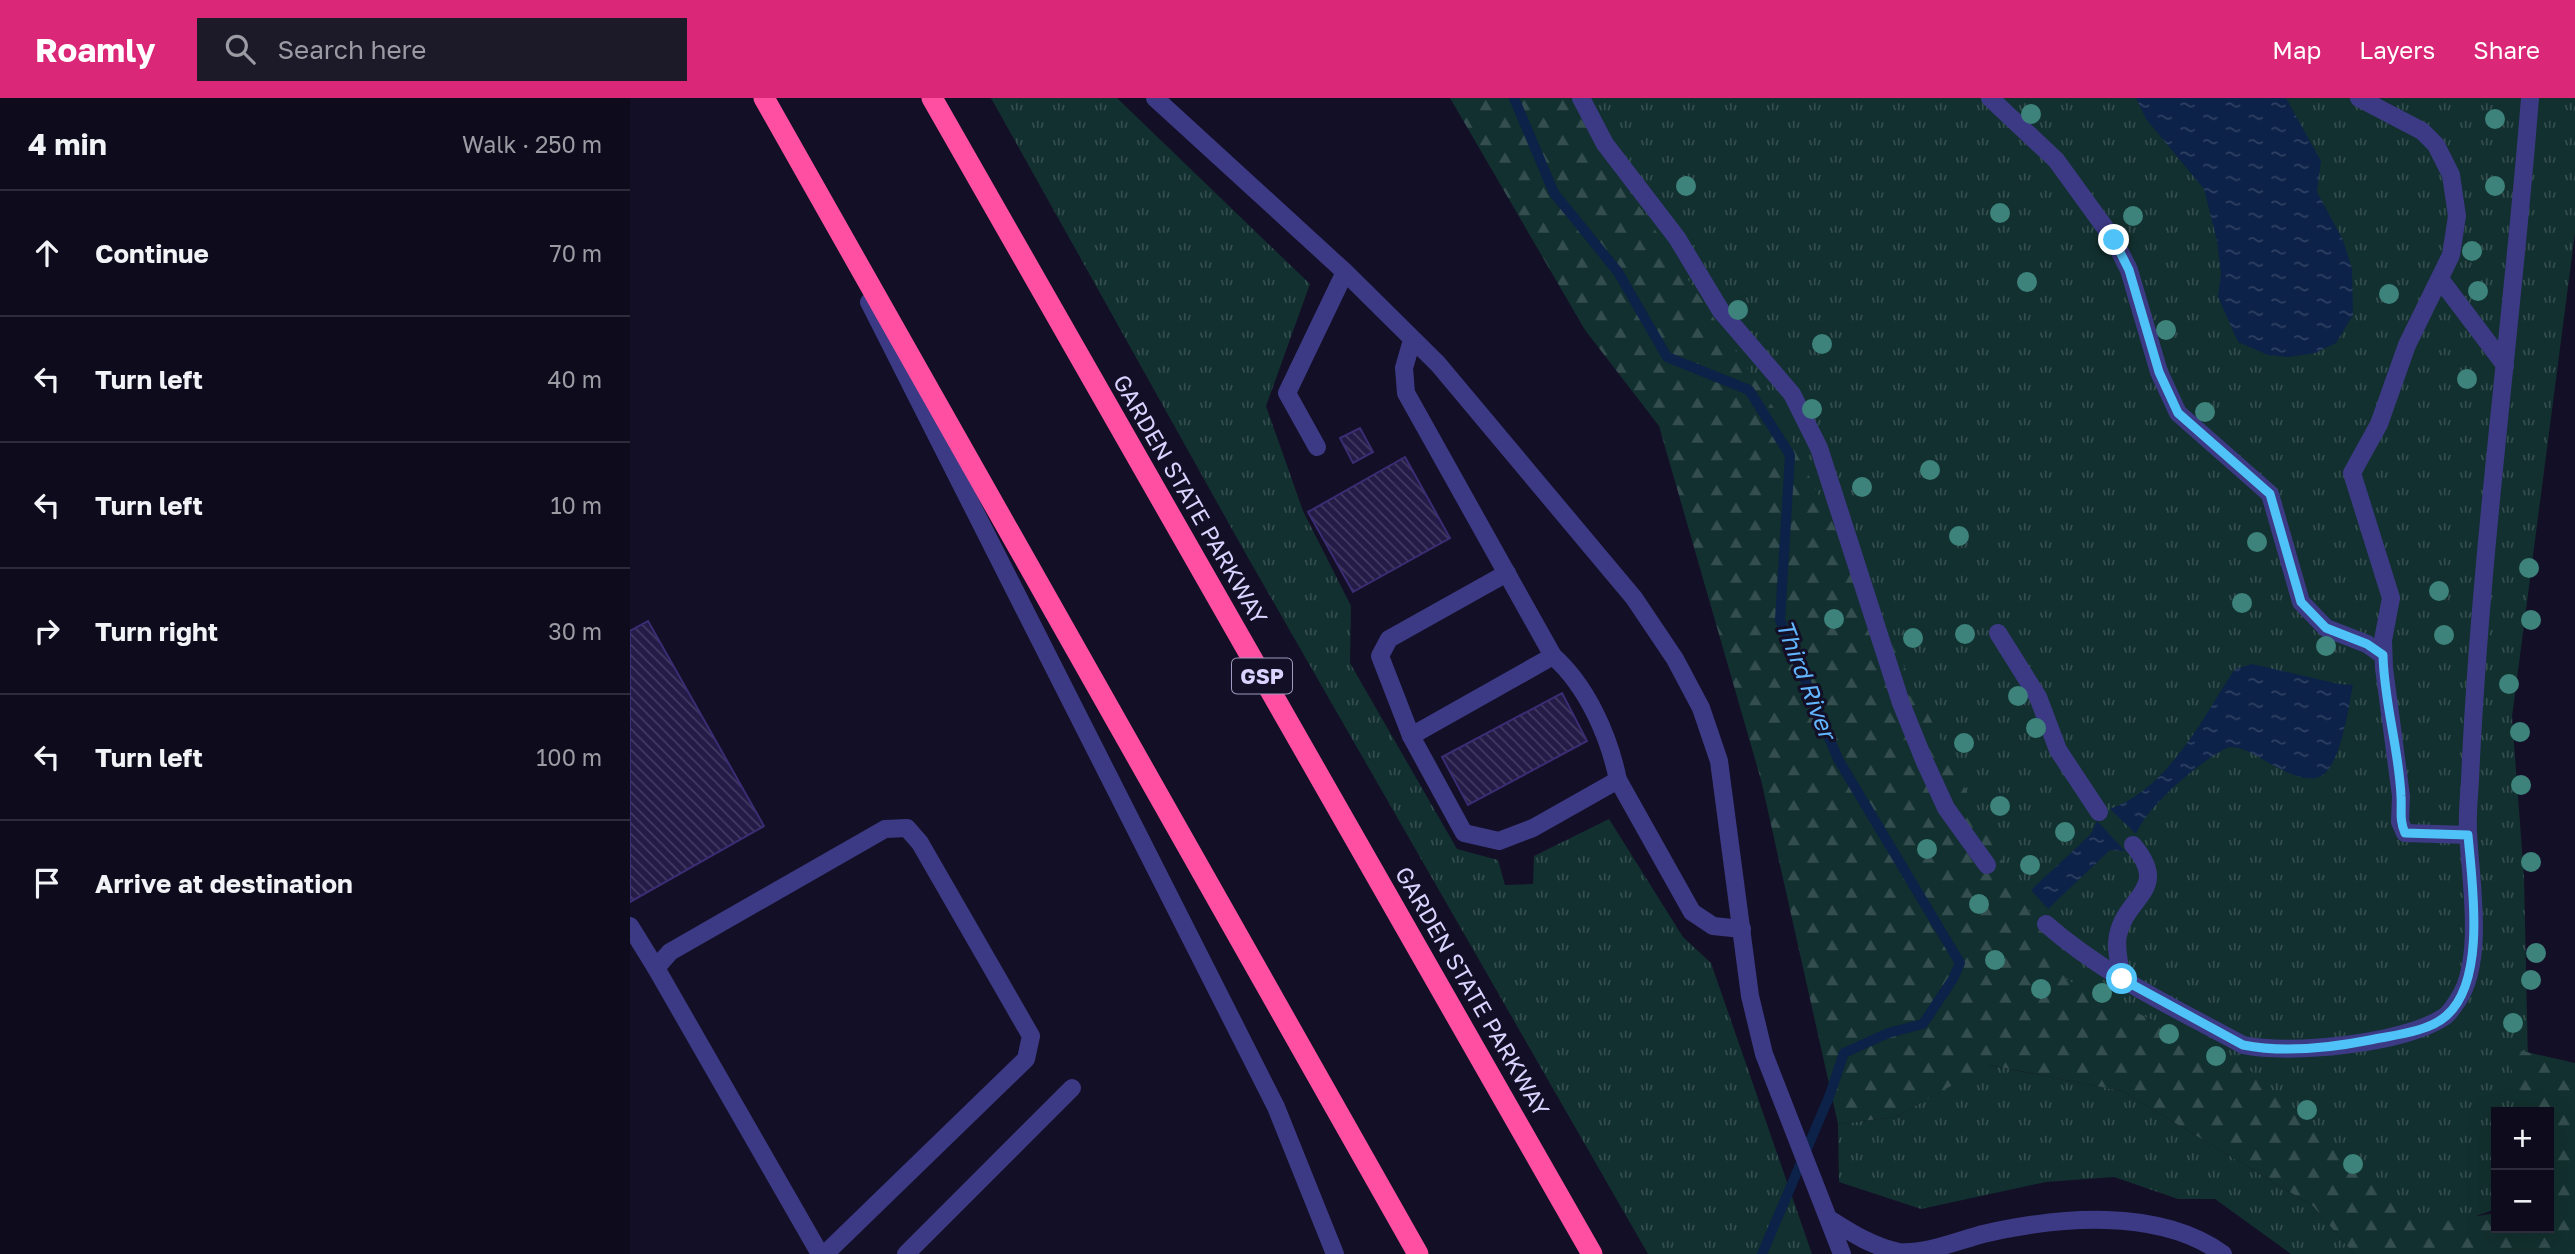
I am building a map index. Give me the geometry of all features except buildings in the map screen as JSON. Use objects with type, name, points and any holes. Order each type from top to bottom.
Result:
[{"type":"highway","name":"GARDEN STATE PARKWAY","points":[[932,98],[1592,1254]]},
{"type":"highway","points":[[769,106],[1418,1254]]},
{"type":"lane","points":[[1155,98],[1345,272],[1438,364],[1634,597],[1675,659],[1701,708],[1719,761],[1749,996],[1764,1054],[1824,1202],[1842,1254]]},
{"type":"lane","points":[[1581,98],[1605,144],[1676,238],[1721,311],[1792,394],[1819,448],[1901,703],[1924,760],[1946,808],[1987,865]]},
{"type":"lane","points":[[1990,98],[2056,160],[2084,195],[2114,240],[2129,270],[2159,372],[2178,413],[2270,494],[2301,602],[2326,628],[2367,644],[2383,655]]},
{"type":"lane","points":[[2359,98],[2422,131],[2436,145],[2451,175],[2457,216],[2451,255],[2407,345],[2379,424],[2351,473],[2391,598],[2383,655],[2389,724],[2401,796],[2400,822],[2405,833],[2468,835]]},
{"type":"lane","points":[[2046,924],[2076,950],[2122,979],[2243,1045],[2260,1048],[2348,1044],[2423,1027],[2446,1016],[2460,998],[2468,979],[2473,936],[2468,835],[2479,621],[2530,98]]},
{"type":"lane","points":[[769,106],[1270,1094],[1335,1254]]},
{"type":"lane","points":[[1317,447],[1287,393],[1345,272]]},
{"type":"lane","points":[[2440,279],[2505,365]]},
{"type":"lane","points":[[1412,340],[1404,368],[1406,393],[1553,656],[1569,669],[1611,745],[1618,780],[1692,912],[1713,926],[1742,929]]},
{"type":"lane","points":[[1507,573],[1389,639],[1380,656],[1411,736],[1464,833],[1499,841],[1533,828],[1618,780]]},
{"type":"lane","points":[[1998,633],[2038,697],[2058,750],[2099,812]]},
{"type":"lane","points":[[1411,736],[1553,656]]},
{"type":"lane","points":[[630,926],[822,1254],[1027,1059],[1031,1036],[919,843],[907,828],[885,829],[670,952],[656,968]]},
{"type":"lane","points":[[2122,979],[2118,935],[2146,891],[2149,874],[2144,859],[2133,845]]},
{"type":"lane","points":[[906,1254],[1072,1088]]},
{"type":"lane","points":[[1831,1220],[1873,1244],[1901,1252],[1927,1252],[1984,1234],[2046,1223],[2120,1222],[2162,1227],[2207,1242],[2223,1254]]},
{"type":"green space","points":[[991,98],[1117,98],[1310,284],[1266,406],[1303,511],[1351,606],[1350,663],[1457,849],[1498,860],[1505,885],[1533,884],[1534,856],[1609,819],[1683,937],[1711,963],[1812,1254],[1648,1254],[1247,556]]},
{"type":"green space","points":[[1450,98],[1567,98],[1779,416],[1991,840],[2067,980],[2238,1060],[2427,1224],[2491,1214],[2491,1233],[2554,1233],[2554,1107],[2516,1107],[2509,1048],[2575,1063],[2575,1254],[2354,1254],[2313,1206],[2122,1091],[1989,1065],[1895,1117],[1838,1124],[1761,780],[1659,426],[1585,330]]},
{"type":"green space","points":[[1514,98],[2575,98],[2575,233],[2512,717],[2524,876],[2529,1107],[2491,1107],[2491,1211],[2419,1236],[2051,1044]]},
{"type":"green space","points":[[1988,1065],[2122,1091],[2313,1206],[2354,1254],[2291,1254],[2215,1199],[2178,1199],[2114,1177],[2046,1182],[1921,1209],[1839,1182],[1838,1124],[1895,1117]]},
{"type":"water","points":[[2136,98],[2286,98],[2321,161],[2317,192],[2343,240],[2352,269],[2353,315],[2336,343],[2315,353],[2288,357],[2268,355],[2238,342],[2218,297],[2221,274],[2217,241],[2204,189],[2146,119]]},
{"type":"water","points":[[2252,664],[2353,685],[2346,723],[2332,764],[2325,773],[2310,779],[2286,772],[2245,750],[2229,747],[2176,784],[2142,822],[2136,834],[2110,809],[2131,799],[2167,768],[2197,729],[2235,669]]},
{"type":"water","points":[[2097,821],[2125,851],[2110,850],[2048,909],[2031,890],[2091,834]]},
{"type":"waterway","name":"Third River","points":[[1514,98],[1554,193],[1618,272],[1667,357],[1749,390],[1790,455],[1780,620],[1838,759],[1960,963],[1953,979],[1923,1024],[1888,1033],[1844,1053],[1829,1097],[1762,1254]]},
{"type":"route","points":[[2114,240],[2129,270],[2159,372],[2178,413],[2259,481],[2270,494],[2294,586],[2301,602],[2326,628],[2367,644],[2383,655],[2389,724],[2401,796],[2400,822],[2405,833],[2420,836],[2468,835],[2473,936],[2468,979],[2460,998],[2446,1016],[2423,1027],[2348,1044],[2303,1048],[2260,1048],[2243,1045],[2122,979]]}]
